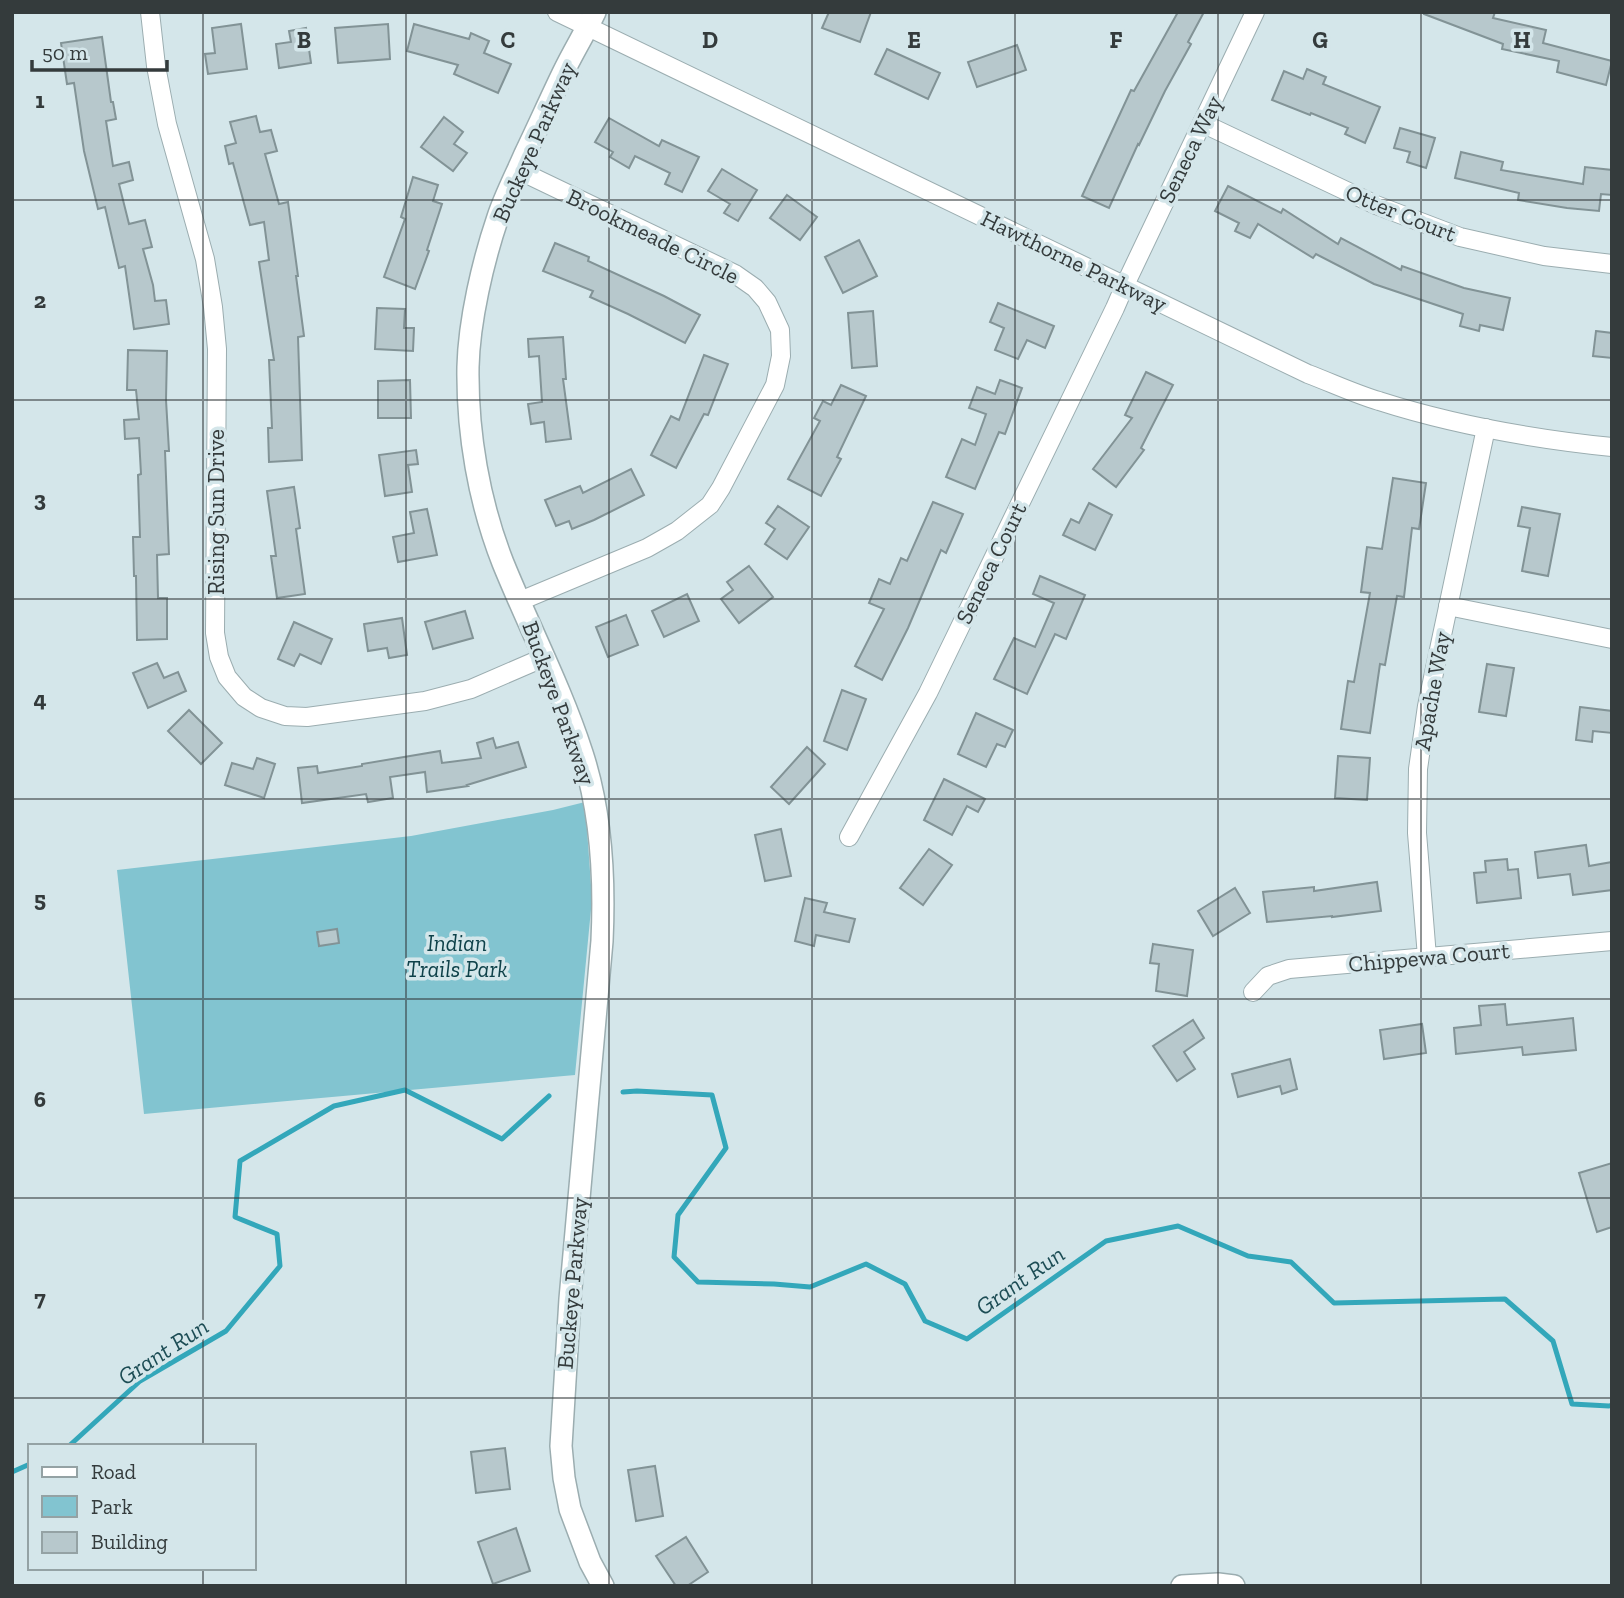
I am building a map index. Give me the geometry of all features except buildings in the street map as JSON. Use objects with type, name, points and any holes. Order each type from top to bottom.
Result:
[{"type":"street","name":"Rising Sun Drive","points":[[150,12],[156,66],[167,124],[205,260],[213,307],[217,349],[215,633],[219,657],[227,677],[244,697],[261,708],[285,716],[307,717],[425,701],[471,689],[545,657]]},
{"type":"street","name":"Hawthorne Parkway","points":[[557,12],[591,20],[1308,374],[1379,401],[1486,428],[1612,447]]},
{"type":"street","name":"Seneca Way","points":[[1125,285],[1255,12]]},
{"type":"street","name":"Buckeye Parkway","points":[[591,20],[564,71],[499,215],[485,260],[468,365],[469,416],[487,517],[503,563],[545,657],[583,755],[596,809],[603,867],[602,941],[570,1299],[561,1446],[570,1508],[590,1562],[603,1586]]},
{"type":"street","name":"Otter Court","points":[[1202,123],[1376,205],[1460,237],[1544,257],[1612,264]]},
{"type":"street","name":"Brookmeade Circle","points":[[518,170],[735,274],[755,288],[767,302],[780,330],[781,342],[775,385],[721,488],[709,505],[677,531],[647,548],[520,601]]},
{"type":"street","name":"Seneca Court","points":[[849,837],[928,692],[1125,285]]},
{"type":"street","name":"Apache Way","points":[[1427,957],[1417,833],[1418,769],[1427,706],[1486,428]]},
{"type":"street","points":[[1448,606],[1612,639]]},
{"type":"street","name":"Chippewa Court","points":[[1253,992],[1268,976],[1289,969],[1612,941]]},
{"type":"street","points":[[1182,1586],[1234,1586]]},
{"type":"green space","name":"Indian Trails Park","points":[[585,802],[592,899],[575,1075],[144,1114],[117,870],[411,836]]},
{"type":"waterway","name":"Grant Run","points":[[71,1444],[140,1381],[226,1331],[280,1266],[277,1234],[235,1217],[240,1161],[334,1106],[405,1090],[502,1139],[549,1096]]},
{"type":"waterway","name":"Grant Run","points":[[623,1092],[712,1095],[726,1148],[678,1215],[674,1257],[698,1282],[810,1287],[866,1264],[905,1284],[925,1321],[967,1339],[1106,1241],[1178,1226],[1248,1256],[1291,1262],[1334,1303],[1505,1299],[1553,1341],[1572,1404],[1612,1405]]},
{"type":"waterway","name":"Grant Run","points":[[12,1472],[28,1465]]}]
